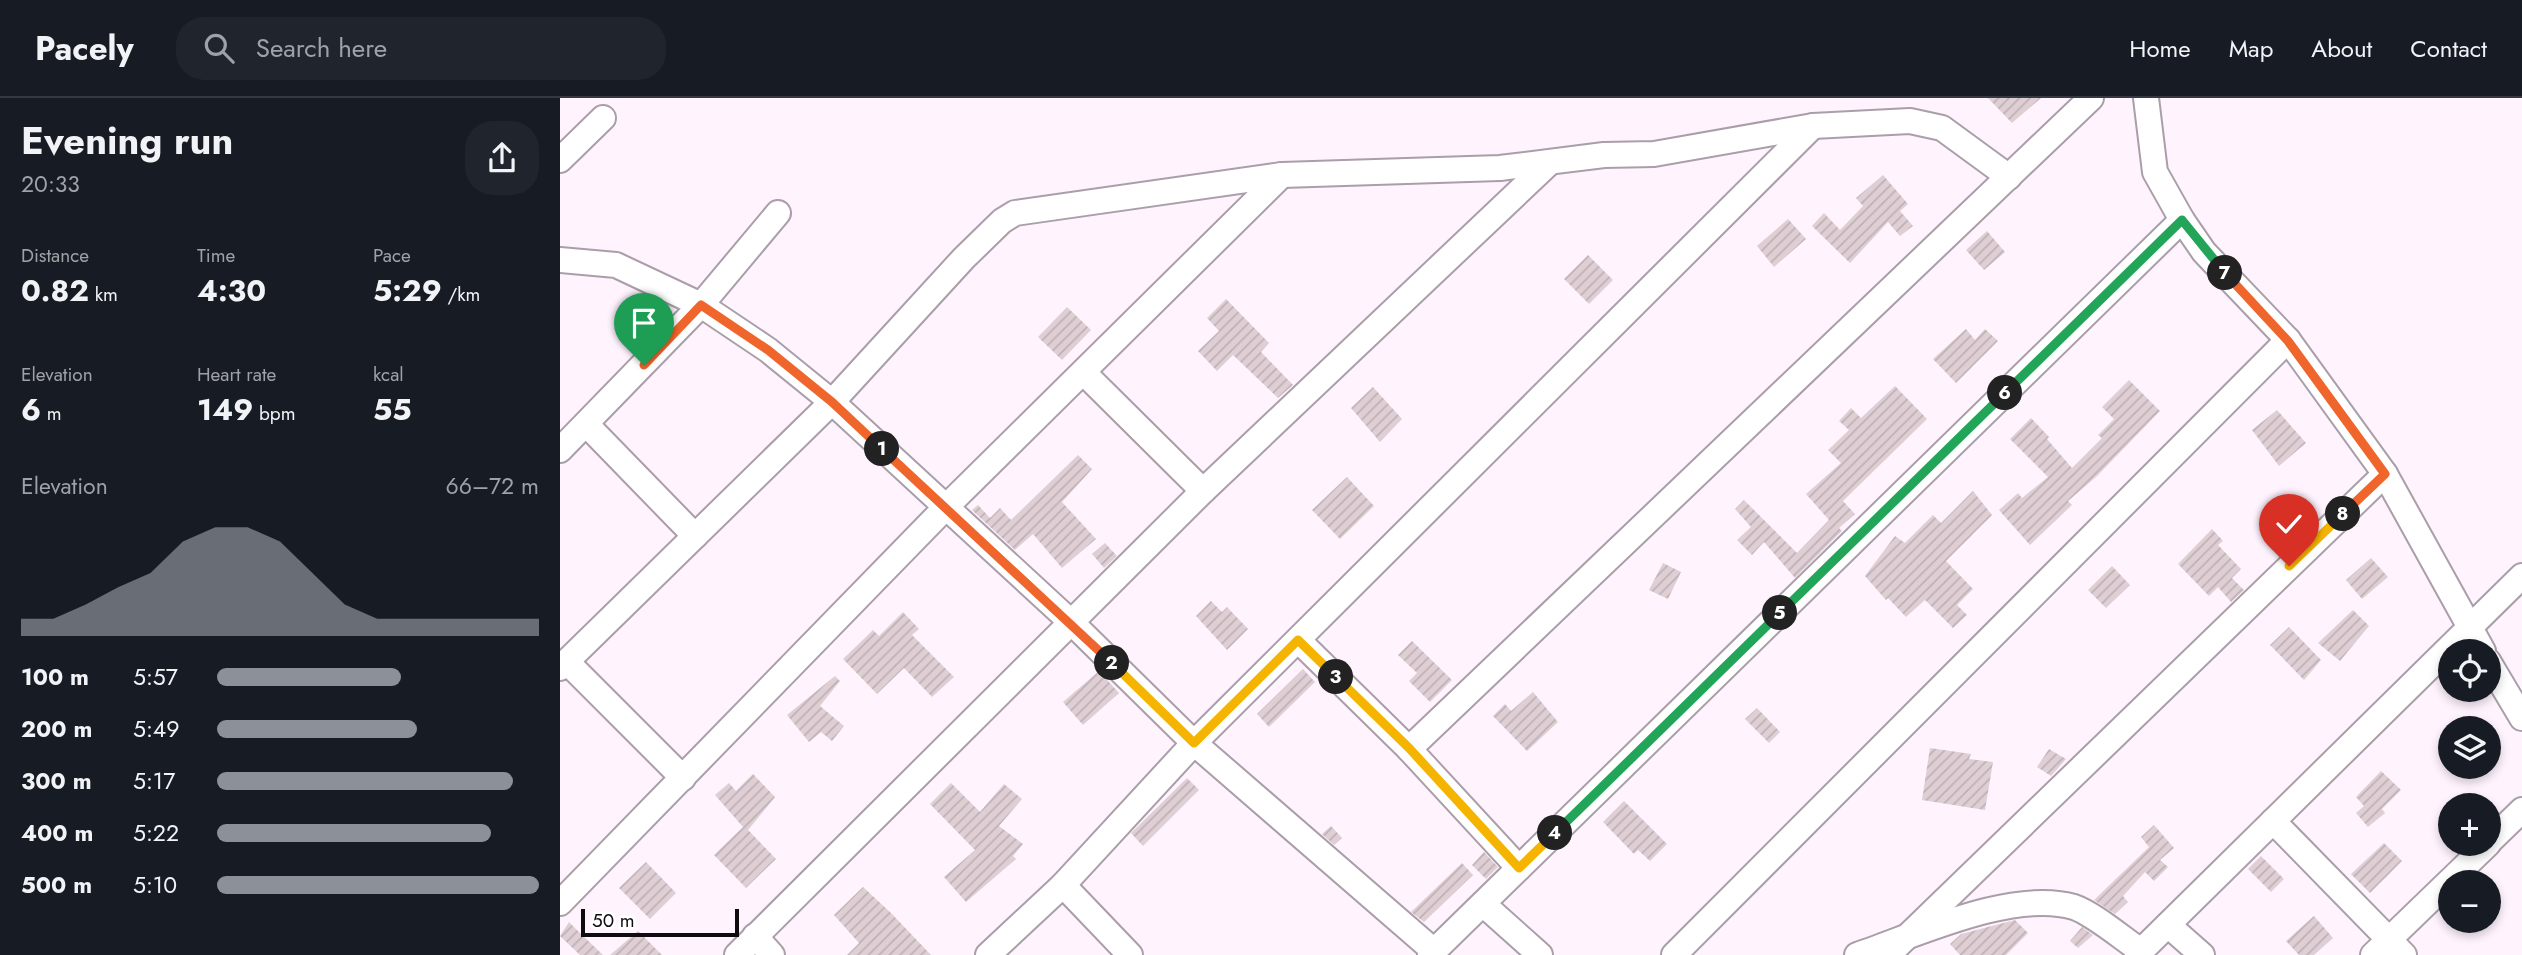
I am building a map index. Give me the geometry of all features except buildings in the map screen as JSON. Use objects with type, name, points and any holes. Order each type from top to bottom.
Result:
[{"type":"street","points":[[1409,748],[2091,98]]},
{"type":"street","points":[[2146,98],[2155,172],[2182,220],[2204,252],[2288,341],[2385,474],[2476,639]]},
{"type":"street","points":[[560,160],[603,118]]},
{"type":"street","points":[[682,778],[563,665],[832,402],[964,258],[1002,221],[1015,213],[1282,175],[1548,164],[1604,155],[1654,154],[1813,126],[1910,121],[1942,128],[2009,177]]},
{"type":"street","points":[[988,955],[1063,885],[1194,743],[1813,126]]},
{"type":"street","points":[[737,955],[1203,491],[1548,164]]},
{"type":"street","points":[[560,902],[945,508],[1282,175]]},
{"type":"street","points":[[560,450],[701,305],[778,213]]},
{"type":"street","points":[[560,260],[616,265],[701,305],[768,350],[832,402],[1072,623],[1194,743],[1432,953],[2182,220]]},
{"type":"street","points":[[1674,955],[2288,341]]},
{"type":"street","points":[[1084,373],[1203,491]]},
{"type":"street","points":[[587,425],[695,536]]},
{"type":"street","points":[[1896,947],[2385,474]]},
{"type":"street","points":[[1857,955],[1896,947],[1951,921],[2021,905],[2048,902],[2076,908],[2139,953],[2522,576]]},
{"type":"street","points":[[1298,640],[1409,748],[1519,868]]},
{"type":"street","points":[[2501,683],[2522,718]]},
{"type":"street","points":[[2501,830],[2522,810]]},
{"type":"street","points":[[2273,821],[2389,950],[2476,856]]},
{"type":"street","points":[[1063,885],[1130,955]]},
{"type":"street","points":[[1483,904],[1540,955]]},
{"type":"street","points":[[2168,925],[2202,955]]},
{"type":"street","points":[[755,936],[772,955]]},
{"type":"route","points":[[644,365],[701,305],[768,350],[832,402],[1072,623],[1194,743],[1298,640],[1409,748],[1519,868],[2182,220],[2204,252],[2288,341],[2385,474],[2289,566]]}]
